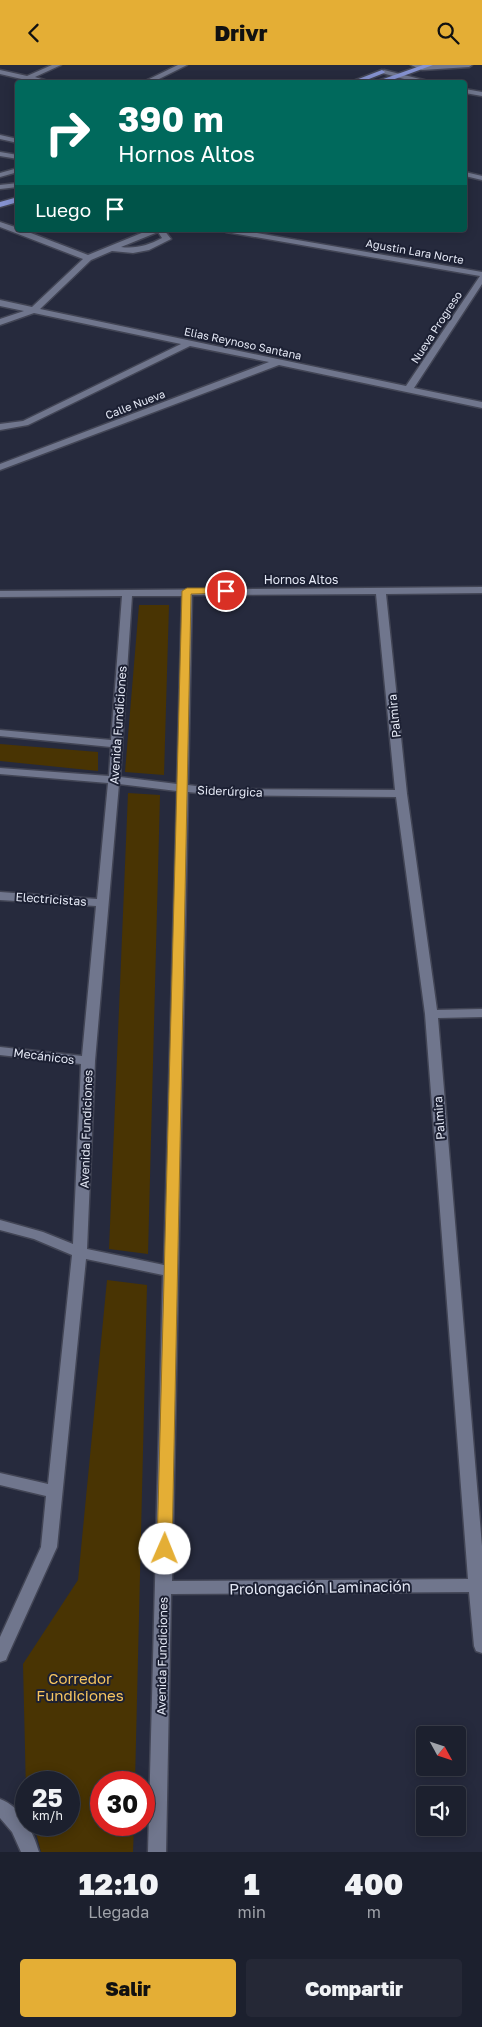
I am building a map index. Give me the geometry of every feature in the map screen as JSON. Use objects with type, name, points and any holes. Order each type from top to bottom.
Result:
[{"type":"main road","points":[[360,80],[406,65]]},
{"type":"main road","points":[[384,80],[418,66],[430,65]]},
{"type":"main road","points":[[0,196],[15,192]]},
{"type":"main road","points":[[0,205],[15,200]]},
{"type":"street","points":[[27,77],[58,65]]},
{"type":"street","points":[[151,80],[184,65]]},
{"type":"street","points":[[418,66],[469,65]]},
{"type":"street","points":[[0,72],[39,80]]},
{"type":"street","points":[[384,72],[418,80]]},
{"type":"street","points":[[467,91],[482,94]]},
{"type":"street","points":[[0,137],[15,140]]},
{"type":"street","points":[[0,153],[15,156]]},
{"type":"street","points":[[0,175],[15,170]]},
{"type":"street","points":[[467,174],[482,178]]},
{"type":"street","points":[[0,187],[15,185]]},
{"type":"street","points":[[3,228],[88,258]]},
{"type":"street","points":[[0,322],[34,310],[88,258],[153,232]]},
{"type":"street","points":[[110,248],[130,252],[137,251],[167,239],[160,232]]},
{"type":"street","name":"Agustin Lara Norte","points":[[237,232],[482,276]]},
{"type":"street","name":"Nueva Progreso","points":[[408,390],[482,276]]},
{"type":"street","name":"Elias Reynoso Santana","points":[[0,303],[482,405]]},
{"type":"street","points":[[0,427],[25,423],[188,343]]},
{"type":"street","name":"Calle Nueva","points":[[0,467],[278,362]]},
{"type":"street","name":"Hornos Altos","points":[[0,594],[187,591],[381,592],[482,589]]},
{"type":"street","name":"Avenida Fundiciones","points":[[158,1852],[187,591]]},
{"type":"street","name":"Avenida Fundiciones","points":[[0,1655],[50,1547],[80,1253],[88,1061],[114,780],[127,592]]},
{"type":"street","name":"Palmira","points":[[381,592],[401,794],[431,1014],[482,1646]]},
{"type":"street","points":[[0,733],[116,744]]},
{"type":"street","name":"Siderúrgica","points":[[0,771],[114,780],[219,792],[401,794]]},
{"type":"street","name":"Electricistas","points":[[0,896],[103,903]]},
{"type":"street","points":[[431,1014],[482,1013]]},
{"type":"street","name":"Mecánicos","points":[[0,1051],[88,1061]]},
{"type":"street","points":[[0,1225],[38,1235],[80,1253],[171,1271]]},
{"type":"street","points":[[0,1479],[56,1492]]},
{"type":"street","name":"Prolongación Laminación","points":[[164,1589],[476,1585]]},
{"type":"street","points":[[0,1807],[11,1815],[26,1839],[30,1852]]},
{"type":"green space","points":[[139,605],[169,605],[164,775],[125,772]]},
{"type":"green space","points":[[0,744],[98,752],[98,771],[0,761]]},
{"type":"green space","points":[[128,793],[160,795],[148,1254],[109,1249]]},
{"type":"green space","name":"Corredor Fundiciones","points":[[107,1280],[147,1285],[135,1771],[90,1771],[90,1836],[134,1836],[133,1852],[41,1852],[37,1836],[80,1836],[80,1771],[26,1771],[23,1664],[78,1580]]},
{"type":"route","points":[[165,1549],[187,591],[226,591]]}]
